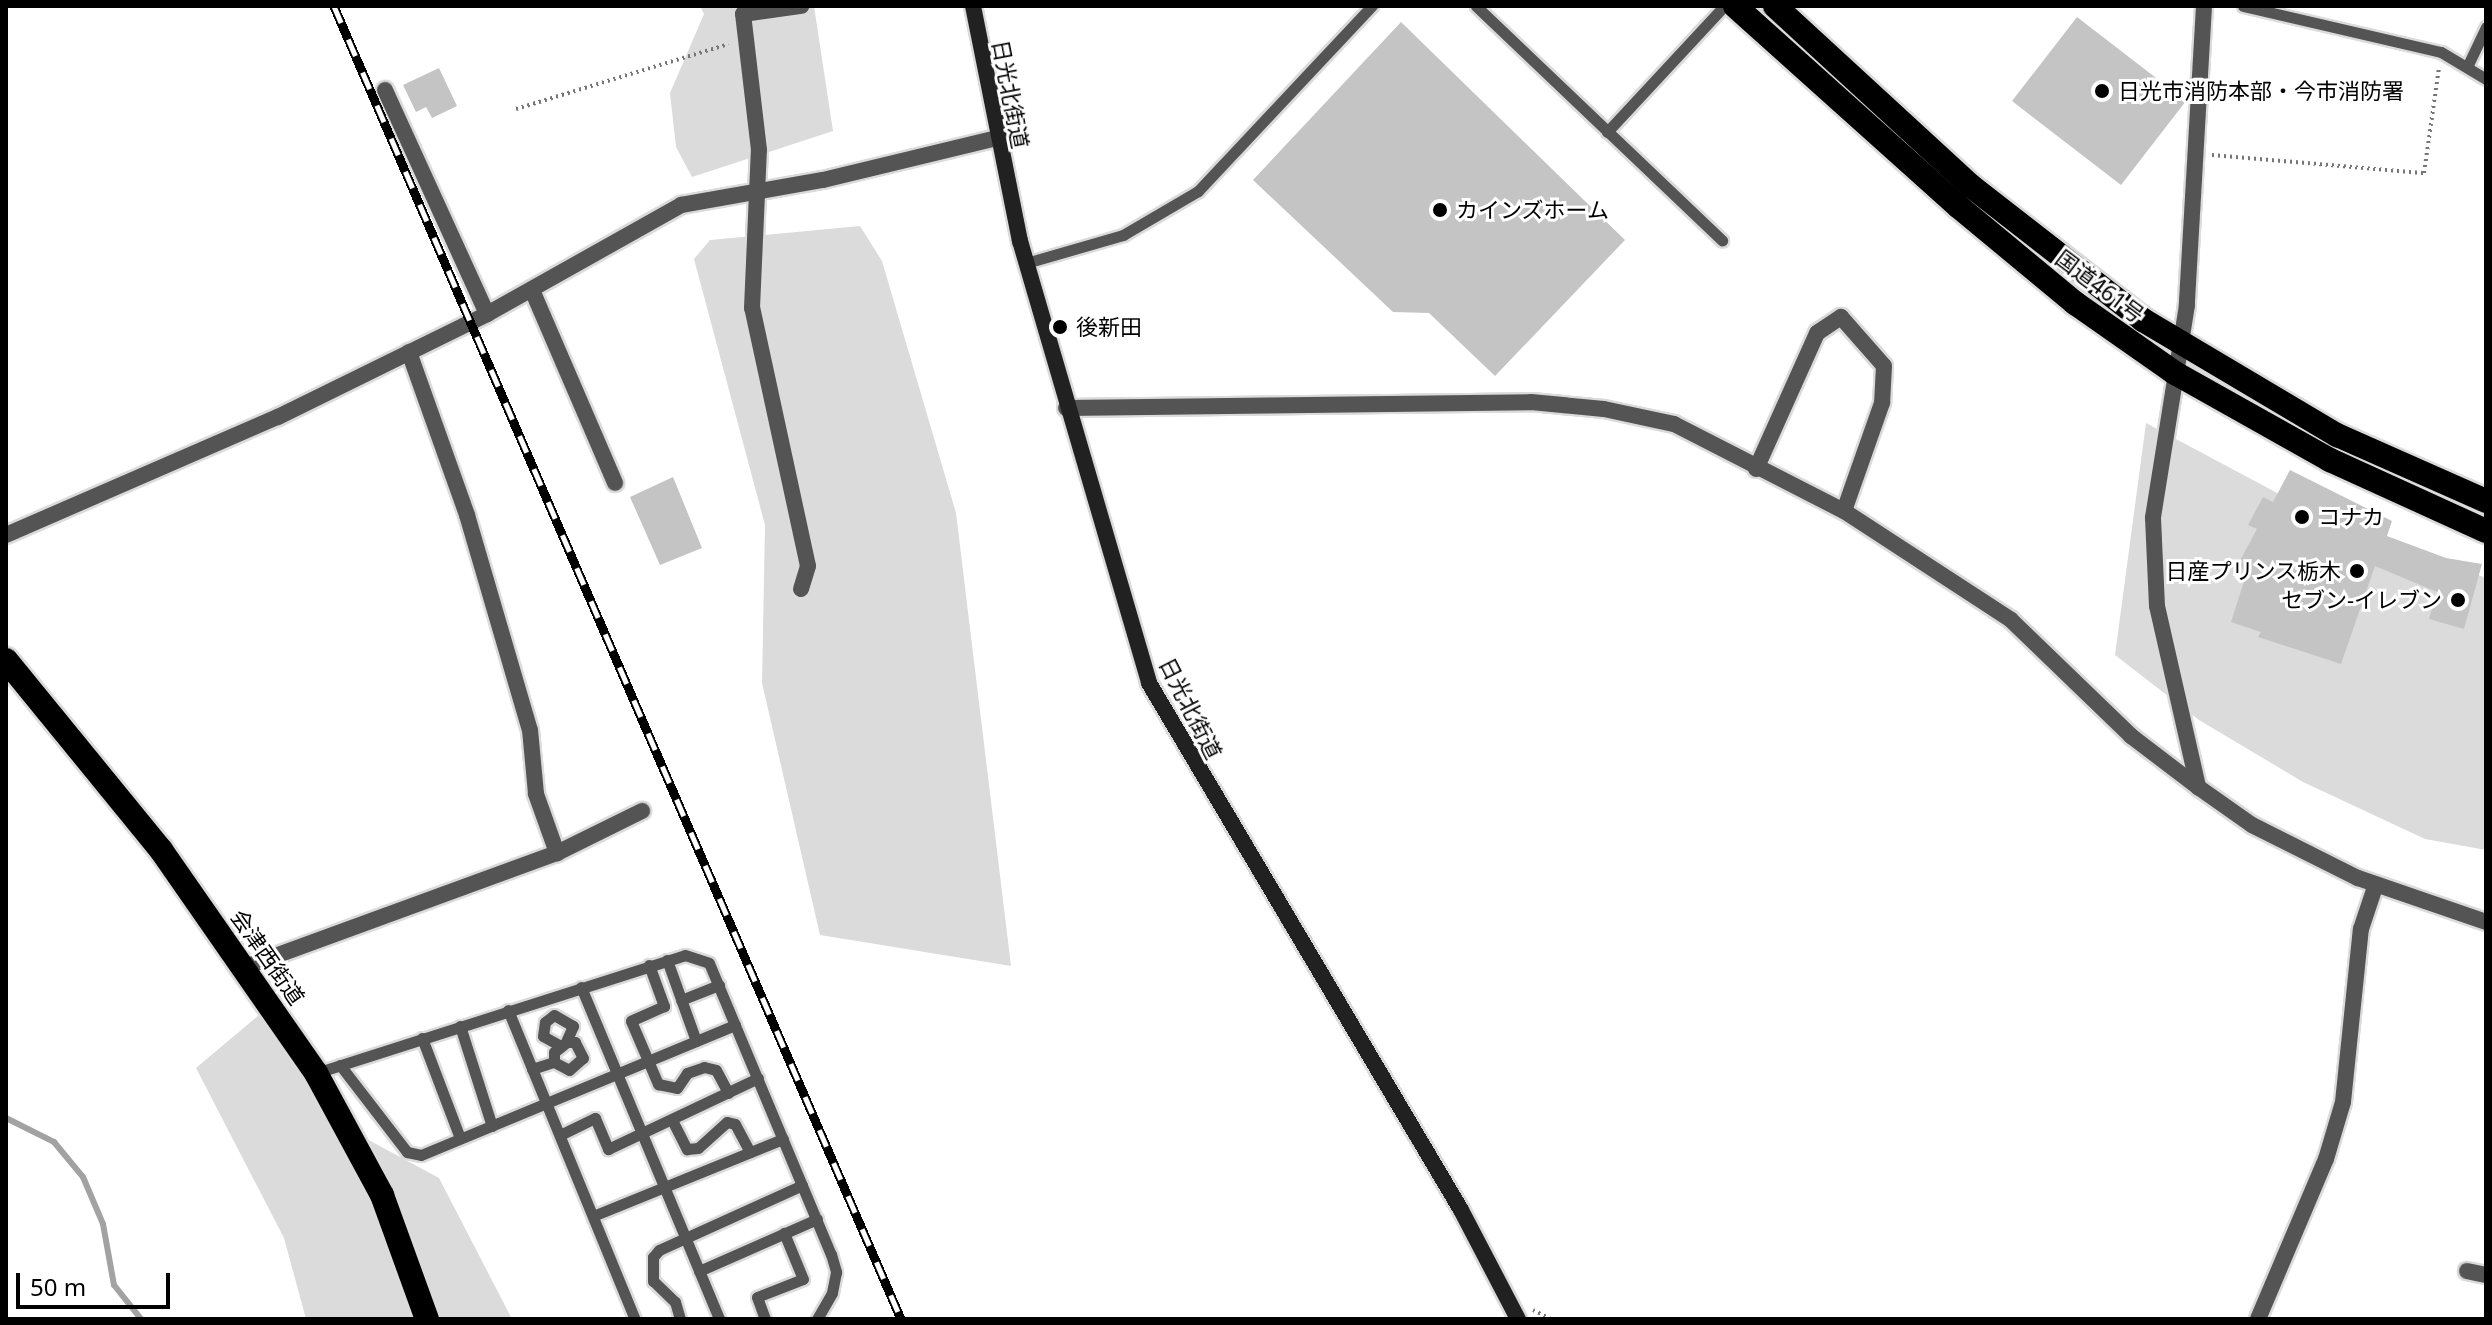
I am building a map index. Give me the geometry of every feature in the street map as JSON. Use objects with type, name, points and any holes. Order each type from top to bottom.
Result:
[{"type":"highway","name":"国道461号","points":[[1735,6],[1861,124],[2026,263],[2175,373],[2330,460],[2486,531]]},
{"type":"highway","name":"国道461号","points":[[1775,6],[1971,186],[2091,282],[2180,345],[2337,435],[2486,501]]},
{"type":"highway","name":"会津西街道","points":[[6,660],[96,765],[245,967],[316,1073],[382,1195],[427,1319]]},
{"type":"street","points":[[801,6],[743,14],[749,38],[759,150],[752,308],[808,566],[801,589]]},
{"type":"street","name":"日光北街道","points":[[973,6],[997,138],[1026,263],[1149,683],[1461,1210],[1518,1319]]},
{"type":"street","points":[[2198,787],[2157,606],[2153,518],[2180,345],[2198,154],[2204,6]]},
{"type":"street","points":[[385,90],[487,314]]},
{"type":"street","points":[[6,535],[278,417],[487,314],[681,205],[823,180],[997,138]]},
{"type":"street","points":[[532,290],[615,483]]},
{"type":"street","points":[[1756,469],[1817,333],[1841,317],[1884,366],[1882,403],[1844,511]]},
{"type":"street","points":[[409,352],[467,515],[530,730],[536,794],[557,853]]},
{"type":"street","points":[[1066,408],[1546,403],[1674,424],[1756,469],[1844,511],[2011,620],[2131,736],[2252,825],[2376,884],[2486,922]]},
{"type":"street","points":[[245,967],[557,853],[642,811]]},
{"type":"street","points":[[2258,1319],[2326,1159],[2343,1102],[2361,929],[2376,884]]},
{"type":"street","points":[[2467,1271],[2486,1275]]},
{"type":"lane","points":[[1026,263],[1123,235],[1198,191],[1372,6]]},
{"type":"lane","points":[[1476,6],[1722,240]]},
{"type":"lane","points":[[1607,132],[1724,6]]},
{"type":"lane","points":[[2243,6],[2441,52],[2486,79]]},
{"type":"lane","points":[[2467,67],[2486,27]]},
{"type":"lane","points":[[316,1073],[649,965],[685,955],[709,963],[817,1219],[836,1272],[817,1319]]},
{"type":"lane","points":[[667,960],[696,1041]]},
{"type":"lane","points":[[649,965],[664,1006],[631,1021],[645,1062],[658,1084],[670,1090],[692,1069],[704,1067],[716,1070],[728,1093]]},
{"type":"lane","points":[[681,1000],[719,985]]},
{"type":"lane","points":[[581,987],[719,1319]]},
{"type":"lane","points":[[508,1010],[635,1319]]},
{"type":"lane","points":[[532,1069],[554,1062],[569,1070],[580,1064],[580,1048],[545,1040],[545,1022],[554,1015],[571,1024]]},
{"type":"lane","points":[[554,1062],[571,1024],[592,1015]]},
{"type":"lane","points":[[340,1065],[407,1152],[421,1155],[735,1025]]},
{"type":"lane","points":[[460,1026],[492,1126]]},
{"type":"lane","points":[[422,1038],[460,1138]]},
{"type":"lane","points":[[560,1135],[595,1118],[608,1149],[758,1078]]},
{"type":"lane","points":[[672,1120],[687,1149],[698,1148],[727,1122],[735,1124],[750,1152]]},
{"type":"lane","points":[[593,1216],[783,1139]]},
{"type":"lane","points":[[680,1319],[675,1302],[653,1281],[652,1268],[659,1250],[684,1236],[802,1185]]},
{"type":"lane","points":[[699,1271],[817,1219]]},
{"type":"lane","points":[[765,1319],[757,1297],[803,1279],[784,1233]]},
{"type":"path","points":[[516,109],[749,38]]},
{"type":"path","points":[[2198,154],[2424,173],[2441,52]]},
{"type":"shaded area","points":[[700,6],[814,6],[833,131],[692,177],[676,147],[670,93],[704,14]]},
{"type":"shaded area","points":[[860,226],[882,261],[956,513],[1011,966],[820,935],[762,683],[765,525],[694,259],[710,240]]},
{"type":"shaded area","points":[[2146,423],[2296,503],[2486,578],[2486,850],[2425,839],[2303,782],[2199,720],[2115,655]]},
{"type":"shaded area","points":[[271,1005],[350,1130],[439,1178],[512,1319],[306,1319],[284,1238],[196,1068]]},
{"type":"building","points":[[2077,17],[2186,101],[2121,185],[2012,101]]},
{"type":"building","name":"カインズホーム","points":[[1401,22],[1625,240],[1495,376],[1429,313],[1393,312],[1253,180]]},
{"type":"building","points":[[439,68],[457,106],[432,118],[426,107],[416,112],[403,85]]},
{"type":"building","points":[[2290,470],[2392,521],[2387,536],[2446,558],[2482,564],[2464,629],[2429,619],[2437,592],[2375,566],[2341,664],[2258,637],[2261,632],[2231,622],[2247,572],[2237,566],[2257,529],[2248,525],[2263,497],[2273,502]]},
{"type":"building","points":[[673,477],[702,548],[660,565],[630,497]]},
{"type":"waterway","points":[[6,1118],[54,1142],[83,1177],[103,1224],[114,1285],[141,1319]]},
{"type":"railway","points":[[334,6],[901,1319]]},
{"type":"place","name":"日光市消防本部・今市消防署","points":[[2102,91]]},
{"type":"place","name":"カインズホーム","points":[[1440,210]]},
{"type":"place","name":"後新田","points":[[1060,327]]},
{"type":"place","name":"コナカ","points":[[2302,517]]},
{"type":"place","name":"日産プリンス栃木","points":[[2357,571]]},
{"type":"place","name":"セブン-イレブン","points":[[2458,600]]}]
